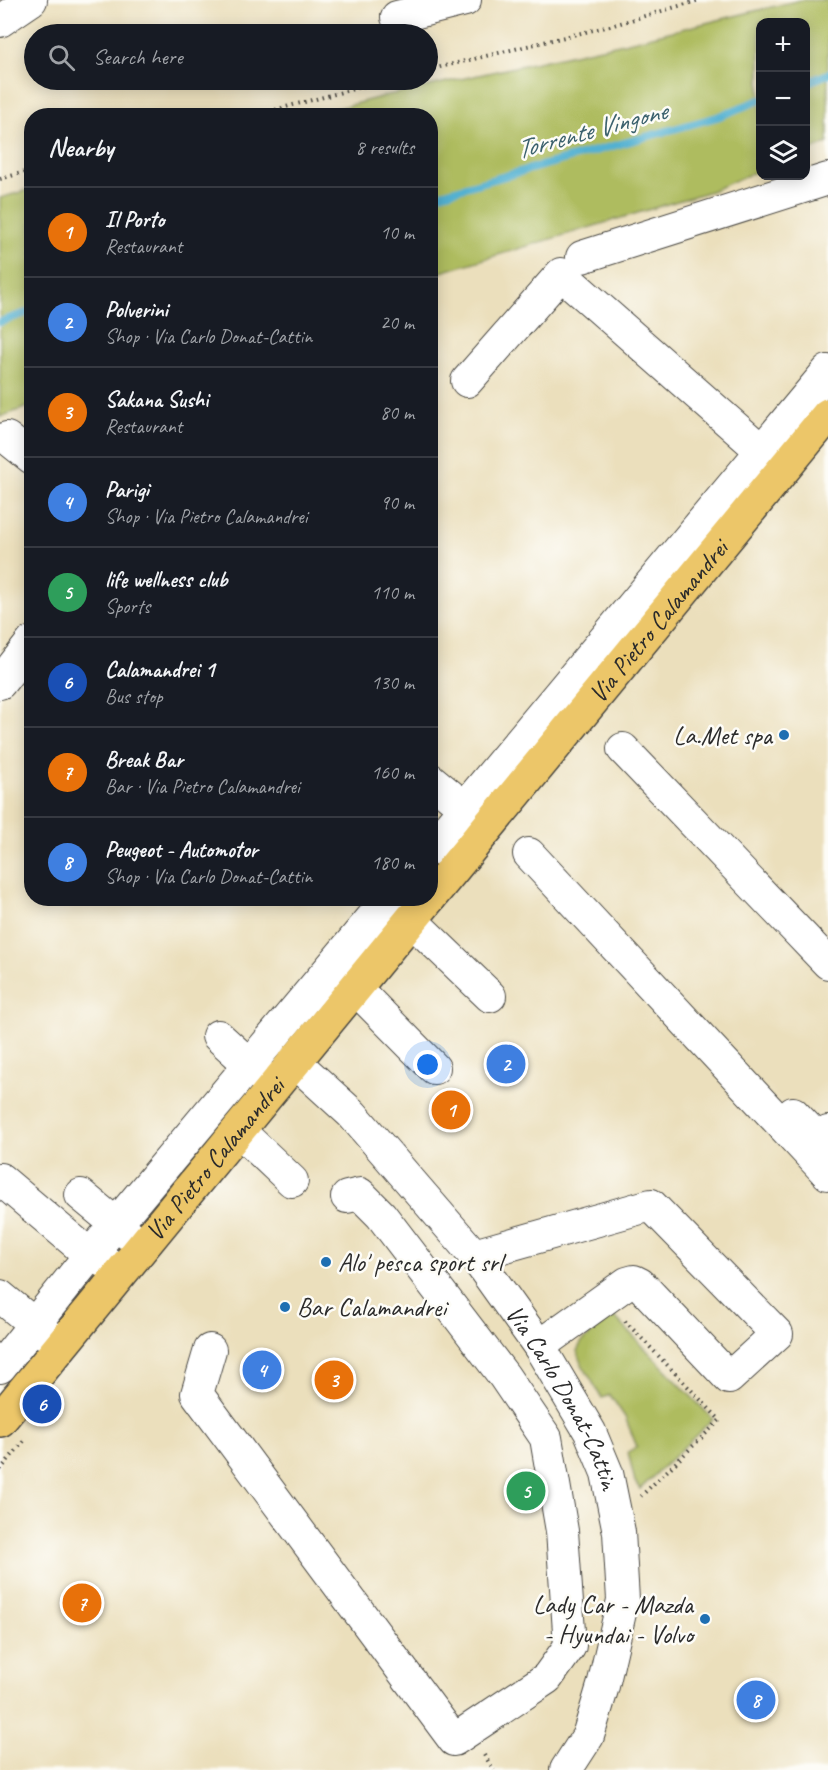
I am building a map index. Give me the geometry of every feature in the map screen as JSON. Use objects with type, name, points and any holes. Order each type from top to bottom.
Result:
[{"type":"main road","name":"Via Pietro Calamandrei","points":[[438,872],[477,817],[774,458],[828,415]]},
{"type":"main road","name":"Via Pietro Calamandrei","points":[[0,1420],[355,988],[414,906]]},
{"type":"street","points":[[0,21],[32,0]]},
{"type":"street","points":[[397,17],[465,0]]},
{"type":"street","points":[[582,257],[828,178]]},
{"type":"street","points":[[467,381],[561,274],[774,458],[828,371]]},
{"type":"street","points":[[7,438],[24,452]]},
{"type":"street","points":[[0,683],[24,652]]},
{"type":"street","points":[[623,749],[828,963]]},
{"type":"street","points":[[438,785],[477,817],[438,844]]},
{"type":"street","points":[[828,1132],[819,1140],[535,848],[828,1174]]},
{"type":"street","points":[[0,1367],[90,1255],[250,1065],[413,906]]},
{"type":"street","points":[[417,906],[490,996]]},
{"type":"street","points":[[355,988],[434,1068]]},
{"type":"street","points":[[218,1036],[274,1086]]},
{"type":"street","name":"Via Carlo Donat-Cattin","points":[[294,1061],[352,1114],[474,1256],[539,1346],[590,1432],[607,1473],[620,1543],[623,1600],[603,1686],[588,1736],[566,1770]]},
{"type":"street","points":[[238,1130],[292,1181]]},
{"type":"street","points":[[0,1179],[90,1255],[133,1258]]},
{"type":"street","points":[[210,1350],[197,1394],[454,1740],[547,1678],[570,1646],[562,1531],[546,1438],[504,1376],[381,1215],[360,1194],[347,1197]]},
{"type":"street","points":[[81,1195],[116,1225],[133,1258]]},
{"type":"street","points":[[474,1256],[651,1205],[777,1334],[729,1378],[640,1284],[634,1281],[627,1283],[539,1346]]},
{"type":"street","points":[[0,1296],[61,1346]]},
{"type":"path","points":[[438,68],[610,26],[700,0]]},
{"type":"path","points":[[282,108],[350,90]]},
{"type":"path","points":[[0,179],[24,172]]},
{"type":"path","points":[[621,1317],[720,1420],[634,1503]]},
{"type":"green space","points":[[800,0],[828,0],[828,143],[810,150],[810,18],[756,18],[756,172],[711,191],[438,273],[438,108],[339,108],[411,90],[438,90],[438,84],[624,43]]},
{"type":"green space","points":[[24,191],[24,408],[0,417],[0,198]]},
{"type":"green space","points":[[613,1315],[713,1419],[640,1489],[635,1482],[628,1452],[637,1447],[625,1417],[610,1395],[602,1398],[580,1361],[577,1351],[581,1343]]},
{"type":"waterway","name":"Torrente Vingone","points":[[810,81],[828,74]]},
{"type":"waterway","name":"Torrente Vingone","points":[[438,195],[717,117],[756,102]]},
{"type":"waterway","name":"Torrente Vingone","points":[[0,322],[24,314]]},
{"type":"place","name":"La.Met spa","points":[[784,735]]},
{"type":"place","name":"Polverini","points":[[506,1064]]},
{"type":"place","name":"Il Porto","points":[[451,1110]]},
{"type":"place","name":"Alo' pesca sport srl","points":[[326,1262]]},
{"type":"place","name":"Bar Calamandrei","points":[[285,1307]]},
{"type":"place","name":"Parigi","points":[[262,1370]]},
{"type":"place","name":"Sakana Sushi","points":[[334,1380]]},
{"type":"place","name":"Calamandrei 1","points":[[42,1404]]},
{"type":"place","name":"life wellness club","points":[[526,1491]]},
{"type":"place","name":"Break Bar","points":[[82,1603]]},
{"type":"place","name":"Lady Car - Mazda - Hyundai - Volvo","points":[[705,1619]]},
{"type":"place","name":"Peugeot - Automotor","points":[[756,1700]]}]
